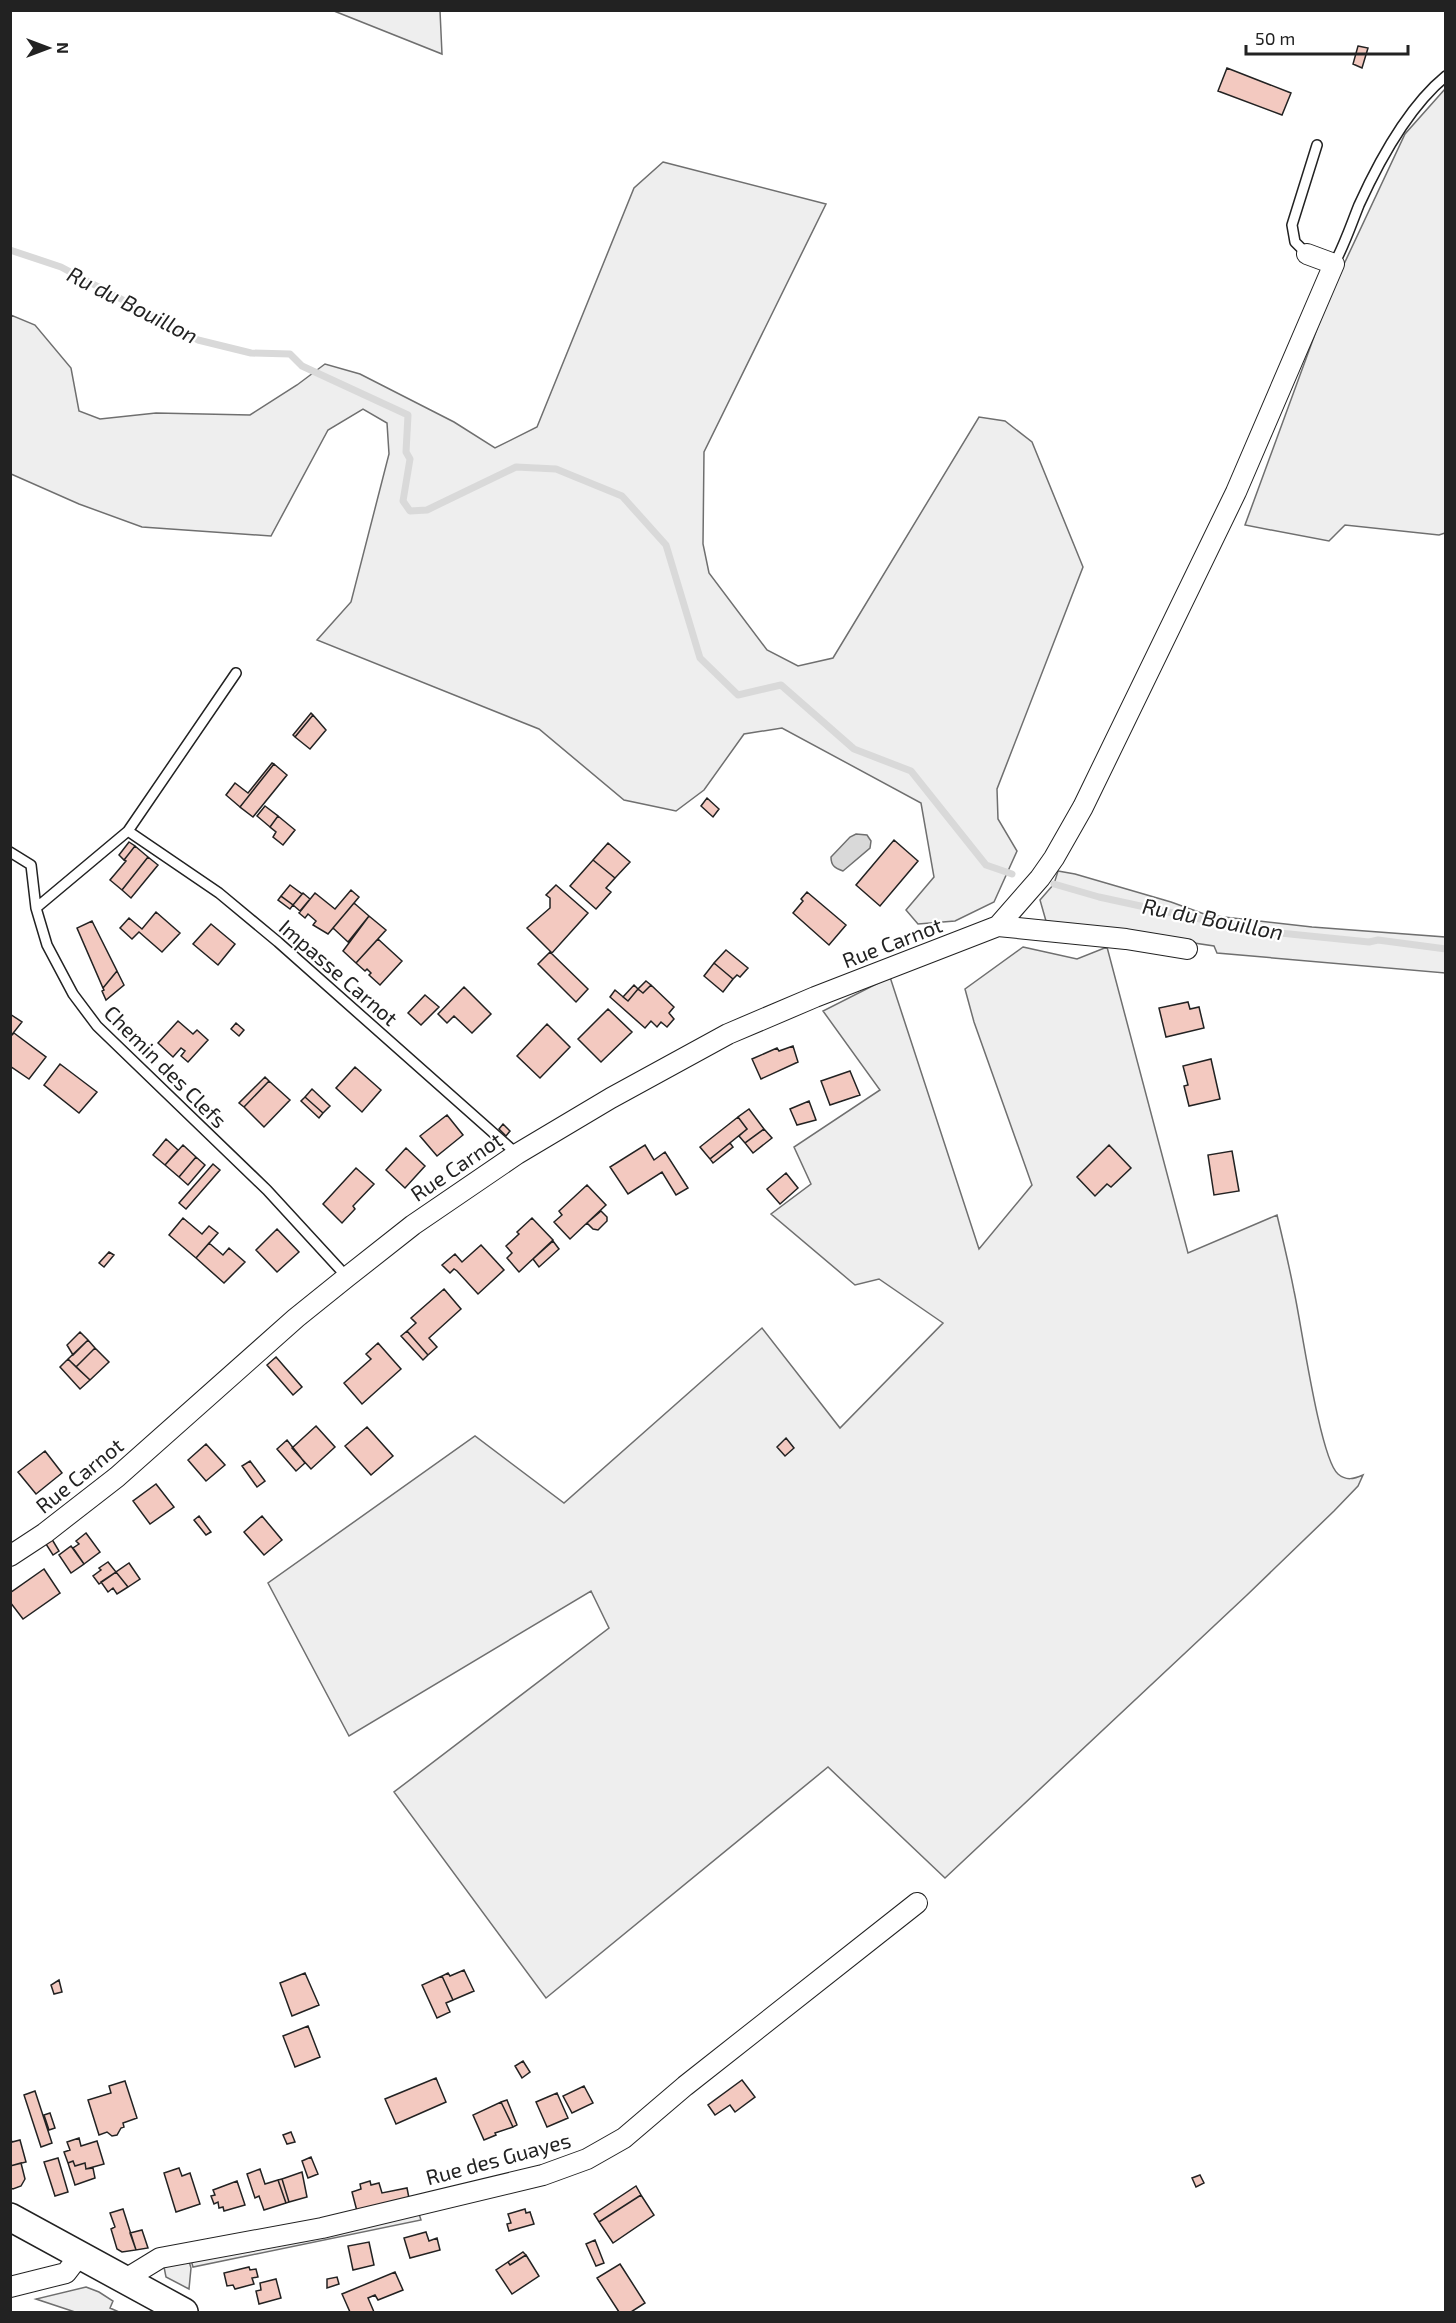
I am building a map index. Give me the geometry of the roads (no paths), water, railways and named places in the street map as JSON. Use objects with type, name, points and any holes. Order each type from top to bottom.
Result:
[{"type":"street","points":[[998,926],[1040,878],[1083,807],[1236,492],[1334,264],[1307,254]]},
{"type":"street","points":[[998,926],[1126,939],[1187,949]]},
{"type":"street","name":"Rue Carnot","points":[[10,1556],[45,1533],[117,1477],[296,1318],[347,1277],[413,1226],[517,1154],[611,1098],[728,1034],[815,997],[998,926]]},
{"type":"street","name":"Rue des Guayes","points":[[124,2280],[160,2258],[322,2229],[543,2175],[586,2159],[624,2138],[685,2086],[917,1903]]},
{"type":"street","points":[[10,2217],[184,2313]]},
{"type":"street","points":[[10,2287],[66,2273],[79,2256]]},
{"type":"lane","points":[[1334,264],[1370,182],[1405,123],[1422,100],[1446,76]]},
{"type":"lane","points":[[1307,254],[1295,242],[1292,225],[1317,145]]},
{"type":"lane","points":[[36,908],[128,831],[236,673]]},
{"type":"lane","name":"Impasse Carnot","points":[[128,831],[219,893],[278,942],[517,1154]]},
{"type":"lane","name":"Chemin des Clefs","points":[[10,852],[31,865],[36,908],[47,945],[73,994],[97,1026],[267,1190],[347,1277]]},
{"type":"waterway","name":"Ru du Bouillon","points":[[10,250],[61,267],[198,340],[251,353],[290,354],[302,366],[408,415],[406,452],[410,459],[403,501],[410,511],[427,510],[516,467],[556,469],[622,496],[666,545],[700,658],[738,695],[781,685],[854,749],[911,771],[986,865],[1012,874]]},
{"type":"waterway","name":"Ru du Bouillon","points":[[1054,884],[1099,897],[1251,930],[1369,942],[1378,940],[1446,949]]}]
